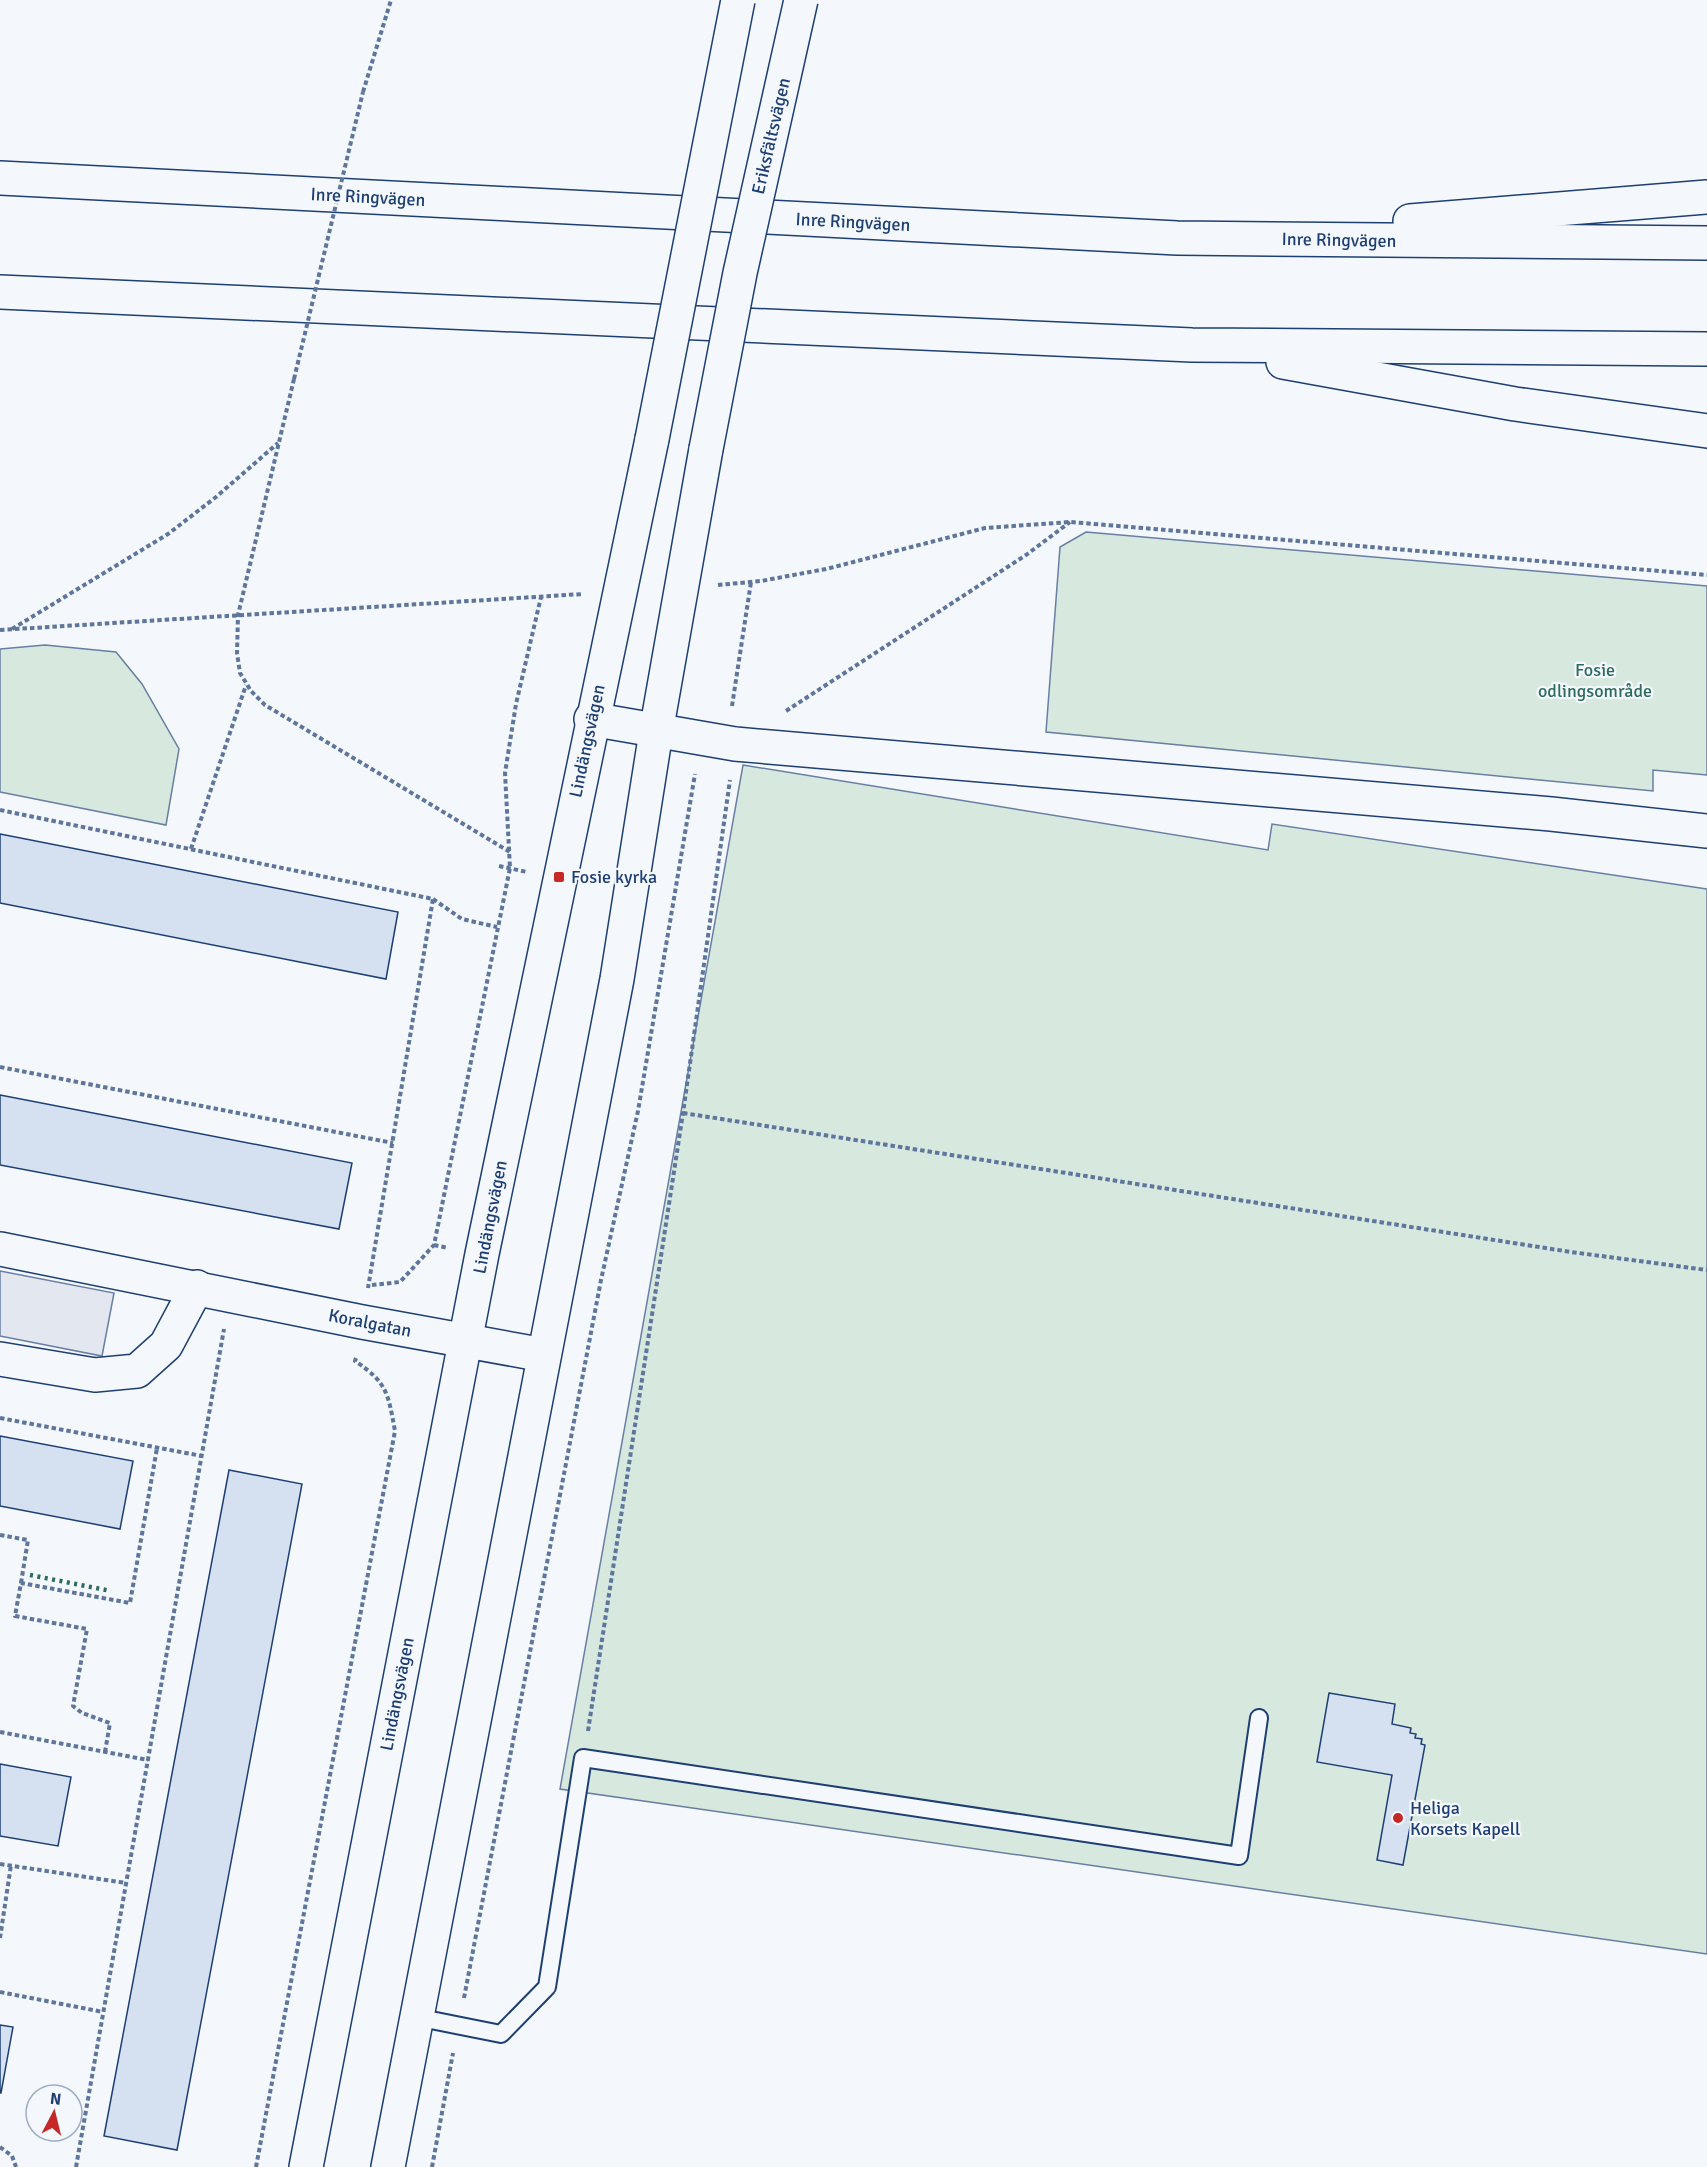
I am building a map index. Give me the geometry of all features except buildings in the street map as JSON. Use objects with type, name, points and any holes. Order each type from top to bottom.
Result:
[{"type":"main road","name":"Lindängsvägen","points":[[306,2167],[465,1340],[591,719],[652,439],[683,269],[738,0]]},
{"type":"main road","name":"Eriksfältsvägen","points":[[656,732],[740,273],[801,0]]},
{"type":"main road","name":"Inre Ringvägen","points":[[0,178],[1177,238],[1707,243]]},
{"type":"main road","points":[[1177,238],[1707,197]]},
{"type":"main road","points":[[0,292],[1192,345],[1707,350]]},
{"type":"main road","points":[[1192,345],[1515,404],[1707,431]]},
{"type":"main road","points":[[591,719],[735,744],[1551,814],[1707,831]]},
{"type":"main road","points":[[388,2167],[617,979],[656,732]]},
{"type":"main road","name":"Koralgatan","points":[[0,1249],[362,1322],[544,1355]]},
{"type":"main road","points":[[0,1359],[95,1375],[137,1371],[166,1345],[197,1287]]},
{"type":"lane","points":[[416,2018],[501,2034],[547,1987],[583,1758],[1239,1856],[1259,1718]]},
{"type":"path","points":[[391,0],[363,92],[238,615],[237,653],[240,673],[246,684],[265,705],[286,720],[510,852]]},
{"type":"path","points":[[11,630],[168,534],[216,497],[279,442]]},
{"type":"path","points":[[716,585],[751,582],[826,569],[985,528],[1070,522],[1707,575]]},
{"type":"path","points":[[785,711],[1026,555],[1070,522]]},
{"type":"path","points":[[583,1758],[683,1113],[735,744],[728,732],[751,582]]},
{"type":"path","points":[[0,630],[584,594]]},
{"type":"path","points":[[357,1284],[368,1286],[400,1282],[434,1245],[510,868],[505,773],[516,704],[541,597]]},
{"type":"path","points":[[191,849],[246,684]]},
{"type":"path","points":[[432,2167],[601,1280],[638,1111],[697,766],[735,744]]},
{"type":"path","points":[[0,810],[433,899],[462,919],[497,927]]},
{"type":"path","points":[[499,866],[529,872]]},
{"type":"path","points":[[256,2167],[396,1431],[389,1400],[377,1376],[355,1361],[433,899]]},
{"type":"path","points":[[0,1067],[393,1143]]},
{"type":"path","points":[[683,1113],[1559,1250],[1707,1270]]},
{"type":"path","points":[[76,2167],[231,1294]]},
{"type":"path","points":[[0,1418],[202,1456]]},
{"type":"path","points":[[21,1583],[130,1603],[157,1448]]},
{"type":"path","points":[[0,1535],[28,1540],[15,1616],[87,1629],[73,1706],[82,1713],[110,1723],[105,1752]]},
{"type":"path","points":[[0,1732],[148,1760]]},
{"type":"path","points":[[0,1864],[126,1883]]},
{"type":"path","points":[[0,1938],[11,1865]]},
{"type":"path","points":[[0,1992],[103,2013]]},
{"type":"path","points":[[0,2147],[12,2156],[16,2167]]},
{"type":"green space","name":"Fosie odlingsområde","points":[[1086,532],[1707,586],[1707,775],[1653,770],[1653,791],[1046,732],[1060,547]]},
{"type":"green space","points":[[45,645],[116,652],[142,684],[179,749],[166,825],[0,792],[0,649]]},
{"type":"green space","points":[[743,765],[1268,850],[1272,824],[1707,889],[1707,1954],[560,1789]]},
{"type":"shaded area","points":[[0,1271],[114,1293],[102,1356],[0,1336]]},
{"type":"hedge","points":[[30,1575],[111,1591]]},
{"type":"place","name":"Fosie kyrka","points":[[559,877]]},
{"type":"place","name":"Heliga Korsets Kapell","points":[[1398,1818]]}]
